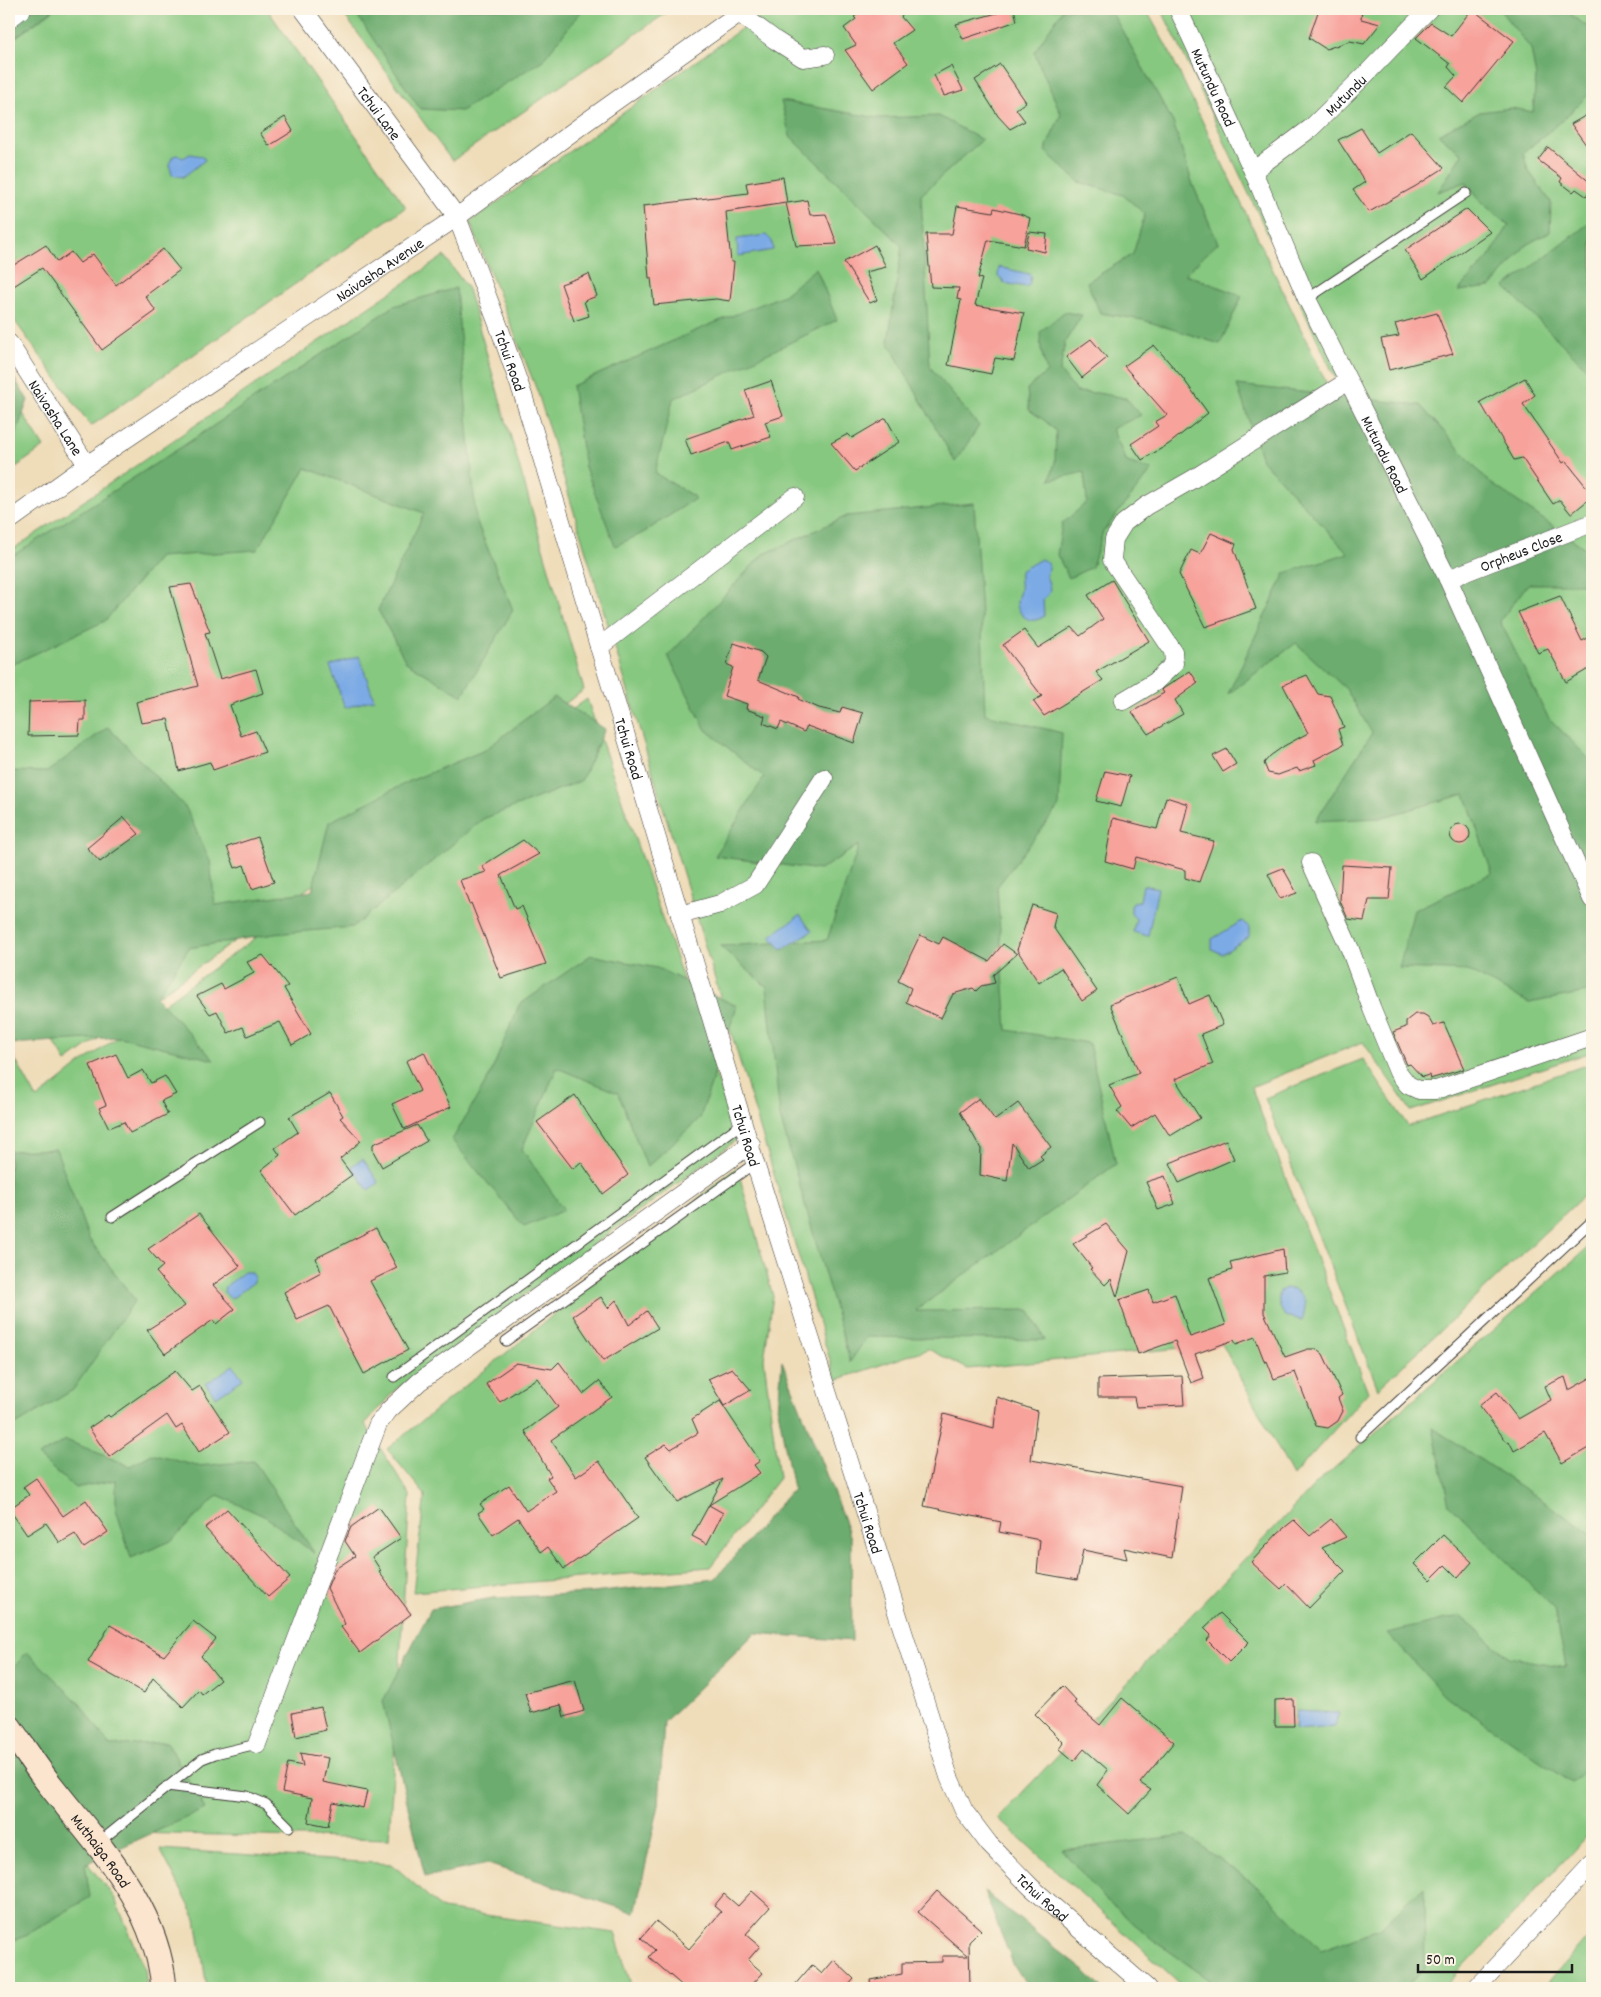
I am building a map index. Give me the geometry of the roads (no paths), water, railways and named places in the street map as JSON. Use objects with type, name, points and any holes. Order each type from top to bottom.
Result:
[{"type":"main road","name":"Muthaiga Road","points":[[9,1727],[50,1785],[98,1843],[135,1896],[149,1925],[162,1968],[164,1988]]},
{"type":"street","points":[[9,19],[22,9]]},
{"type":"street","name":"Tchui Lane","points":[[303,9],[456,217]]},
{"type":"street","name":"Mutundu Road","points":[[1178,9],[1253,171],[1307,299],[1448,579],[1592,899]]},
{"type":"street","name":"Mutundu","points":[[1253,171],[1311,128],[1429,9]]},
{"type":"street","points":[[742,11],[775,40],[803,58],[825,55]]},
{"type":"street","name":"Naivasha Avenue","points":[[9,522],[87,465],[456,217],[742,11]]},
{"type":"street","name":"Tchui Road","points":[[456,217],[523,395],[598,647],[751,1144],[755,1163],[949,1777],[964,1812],[989,1844],[1031,1887],[1147,1988]]},
{"type":"street","name":"Naivasha Lane","points":[[9,344],[87,465]]},
{"type":"street","points":[[1123,701],[1155,682],[1174,664],[1173,652],[1112,560],[1114,538],[1124,523],[1146,506],[1193,479],[1348,381]]},
{"type":"street","points":[[598,647],[795,497]]},
{"type":"street","name":"Orpheus Close","points":[[1448,579],[1592,523]]},
{"type":"street","points":[[680,915],[720,904],[755,885],[824,778]]},
{"type":"street","points":[[1311,863],[1350,949],[1398,1072],[1408,1085],[1419,1090],[1436,1090],[1592,1038]]},
{"type":"street","points":[[257,1744],[378,1424],[389,1410],[419,1382],[751,1144]]},
{"type":"street","points":[[1476,1988],[1592,1864]]},
{"type":"lane","points":[[1307,299],[1466,192]]},
{"type":"lane","points":[[112,1217],[260,1122]]},
{"type":"lane","points":[[394,1377],[744,1122]]},
{"type":"lane","points":[[506,1342],[755,1163]]},
{"type":"lane","points":[[1360,1437],[1592,1221]]},
{"type":"lane","points":[[98,1843],[202,1759],[257,1744]]},
{"type":"lane","points":[[167,1786],[247,1796],[266,1804],[289,1827]]},
{"type":"water","points":[[190,154],[202,156],[205,160],[183,177],[172,175],[169,164],[173,156],[178,155],[183,158]]},
{"type":"water","points":[[766,235],[772,241],[773,250],[738,256],[737,239]]},
{"type":"water","points":[[999,267],[1029,274],[1031,276],[1029,285],[1026,287],[1004,283],[998,277]]},
{"type":"water","points":[[1041,559],[1048,563],[1049,568],[1046,575],[1050,591],[1043,599],[1044,616],[1039,619],[1030,620],[1023,616],[1018,607],[1020,571]]},
{"type":"water","points":[[359,656],[374,699],[345,708],[330,666]]},
{"type":"water","points":[[1143,885],[1158,888],[1148,936],[1133,932],[1136,919],[1131,914],[1133,902],[1140,901]]},
{"type":"water","points":[[800,915],[812,931],[782,950],[770,936]]},
{"type":"water","points":[[1242,921],[1249,927],[1249,937],[1222,954],[1212,949],[1212,939]]},
{"type":"water","points":[[363,1159],[379,1183],[368,1190],[351,1166]]},
{"type":"water","points":[[244,1272],[250,1272],[254,1277],[254,1282],[230,1298],[224,1292],[225,1287]]},
{"type":"water","points":[[1286,1288],[1298,1292],[1304,1299],[1305,1309],[1302,1320],[1285,1316],[1282,1310],[1279,1295],[1280,1291]]},
{"type":"water","points":[[233,1365],[243,1379],[216,1397],[206,1384]]},
{"type":"water","points":[[1296,1711],[1339,1713],[1335,1727],[1295,1730]]}]
